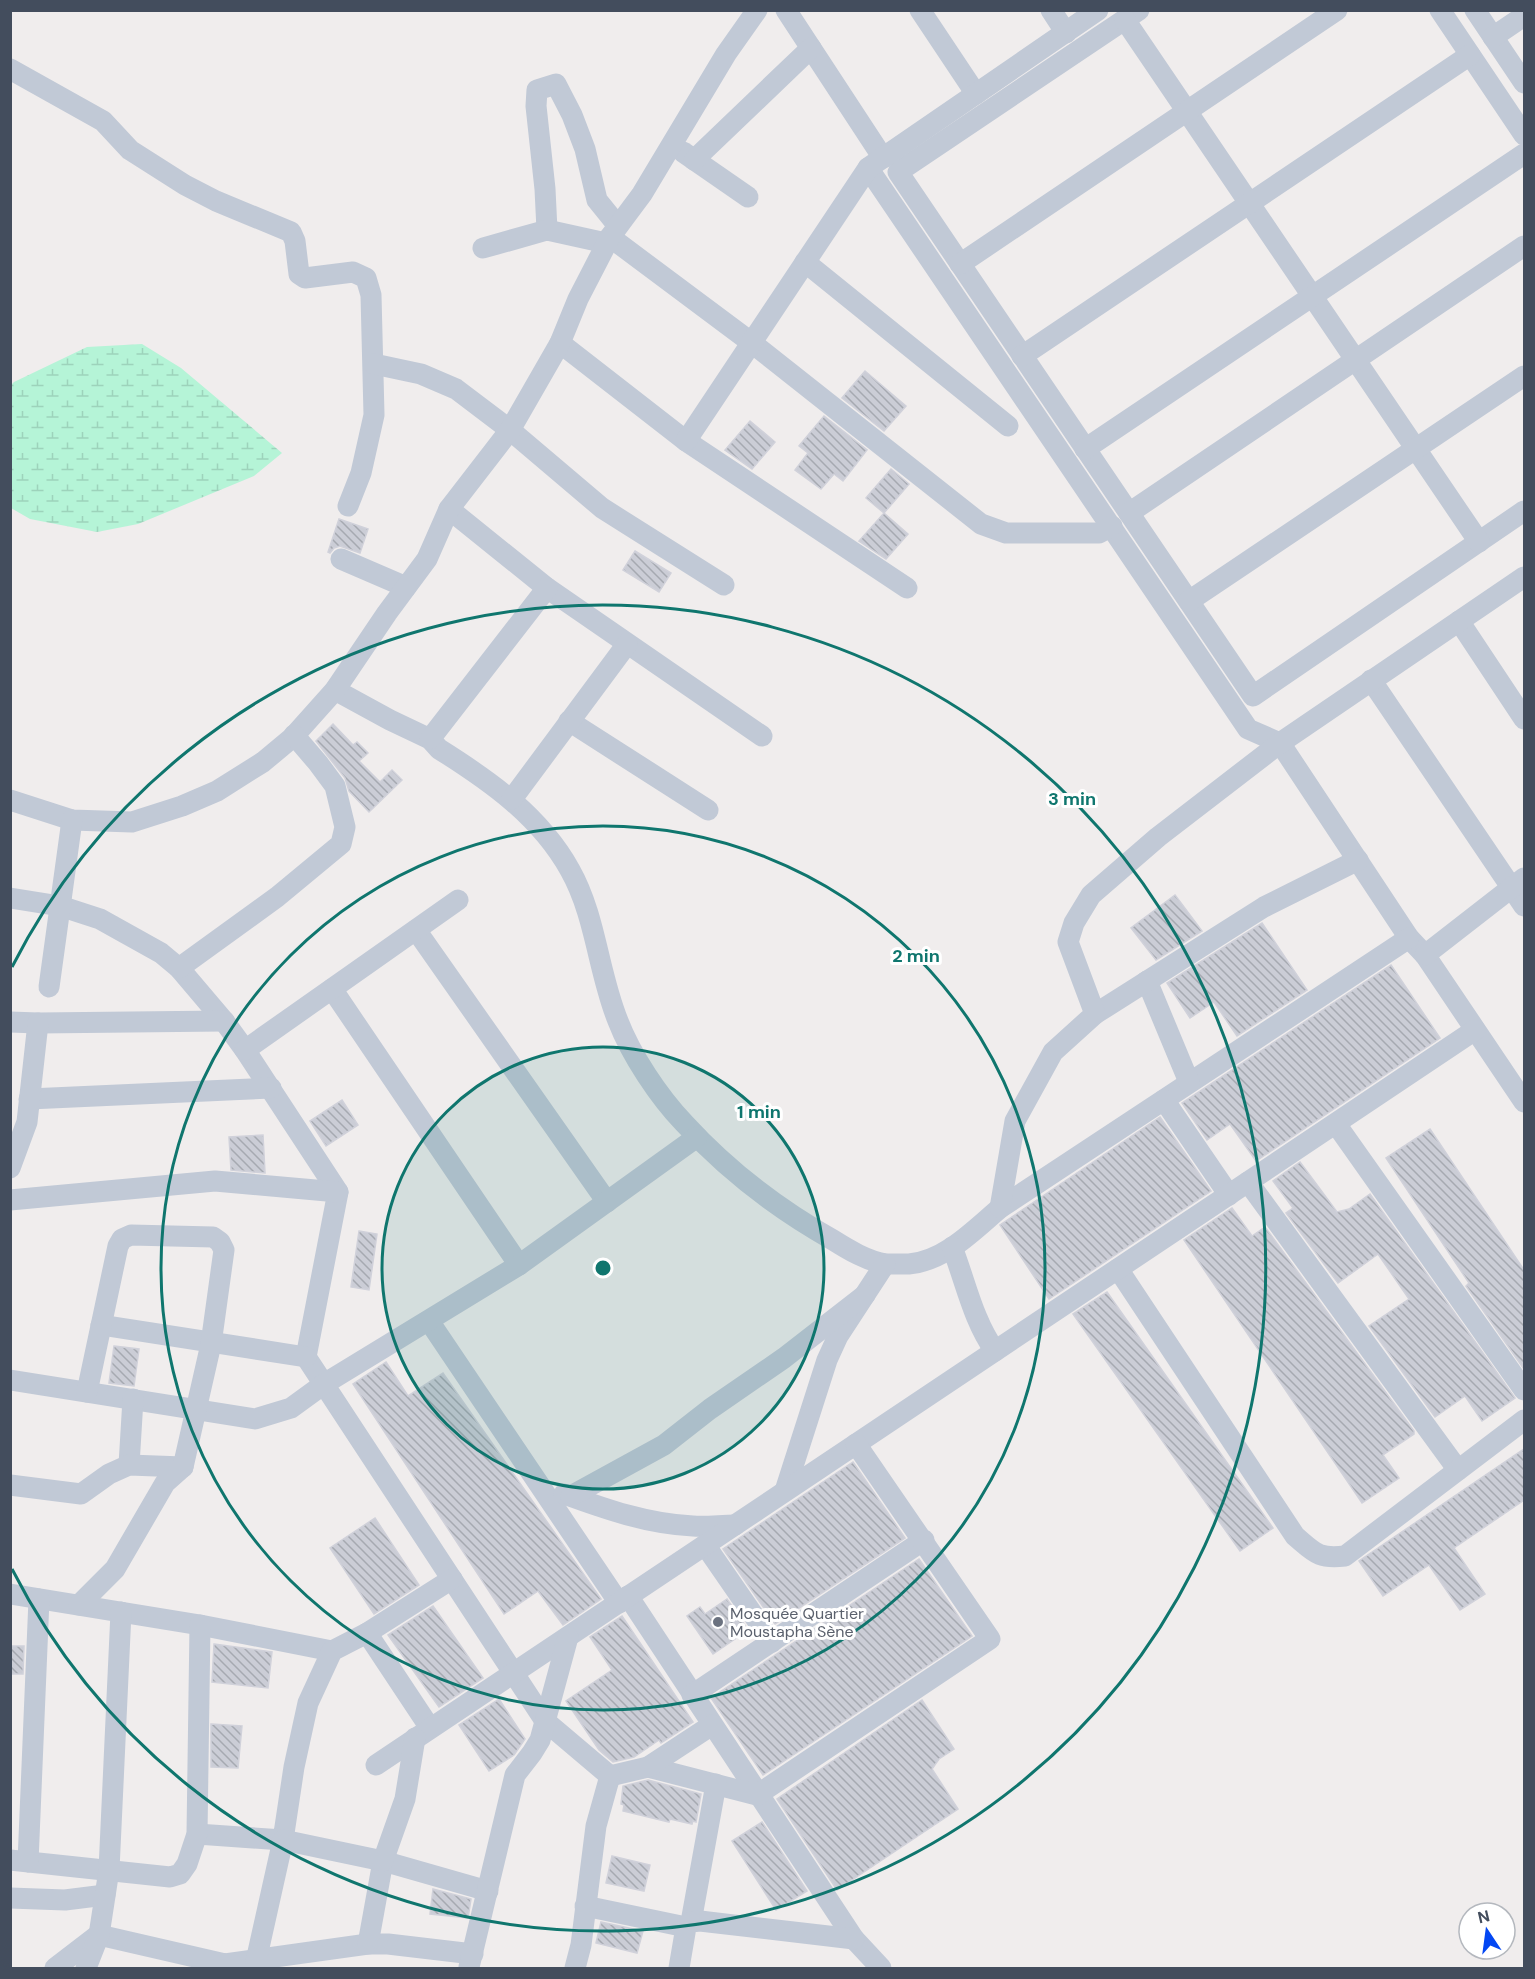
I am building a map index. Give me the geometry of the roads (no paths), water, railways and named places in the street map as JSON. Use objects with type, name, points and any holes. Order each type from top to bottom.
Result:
[{"type":"street","points":[[10,800],[72,820],[132,822],[217,792],[263,762],[294,735],[335,690],[427,559],[448,508],[510,430],[560,343],[578,299],[611,236],[642,194],[726,54],[757,10]]},
{"type":"street","points":[[786,10],[811,48],[876,163],[1112,526],[1248,729],[1280,743],[1409,938],[1425,955],[1524,1102]]},
{"type":"street","points":[[920,10],[976,94]]},
{"type":"street","points":[[1051,10],[1066,33]]},
{"type":"street","points":[[686,441],[806,262],[876,163],[1098,10]]},
{"type":"street","points":[[960,264],[1337,10]]},
{"type":"street","points":[[1440,10],[1524,135]]},
{"type":"street","points":[[1475,10],[1524,83]]},
{"type":"street","points":[[1479,542],[1187,111],[1132,15],[898,172],[1253,696],[1479,542],[1524,511]]},
{"type":"street","points":[[1493,37],[1524,16]]},
{"type":"street","points":[[694,160],[811,48]]},
{"type":"street","points":[[1023,356],[1470,55]]},
{"type":"street","points":[[10,69],[103,121],[130,150],[185,185],[216,201],[291,232],[295,241],[299,273],[304,278],[353,272],[366,278],[371,296],[374,416],[362,473],[348,506]]},
{"type":"street","points":[[547,230],[536,106],[537,90],[556,84],[572,115],[585,149],[597,200],[611,236],[752,343],[981,524],[1006,533],[1099,533],[1112,526]]},
{"type":"street","points":[[673,145],[748,197]]},
{"type":"street","points":[[1086,449],[1524,154]]},
{"type":"street","points":[[483,248],[547,230],[611,236]]},
{"type":"street","points":[[1129,513],[1524,246]]},
{"type":"street","points":[[806,262],[1008,426]]},
{"type":"street","points":[[560,343],[686,441],[907,588]]},
{"type":"street","points":[[374,364],[421,374],[456,389],[510,430],[602,508],[724,585]]},
{"type":"street","points":[[1189,602],[1524,376]]},
{"type":"street","points":[[448,508],[547,588],[762,736]]},
{"type":"street","points":[[341,559],[406,588]]},
{"type":"street","points":[[1095,1014],[1068,942],[1074,923],[1091,895],[1158,837],[1280,743],[1524,577]]},
{"type":"street","points":[[430,739],[547,588]]},
{"type":"street","points":[[1459,621],[1524,719]]},
{"type":"street","points":[[512,799],[627,644]]},
{"type":"street","points":[[1371,680],[1519,883],[1524,906]]},
{"type":"street","points":[[335,690],[430,739],[439,749],[512,799],[550,841],[570,870],[582,895],[618,1021],[639,1062],[682,1122],[746,1182],[805,1225],[858,1255],[885,1264],[910,1263],[929,1259],[952,1247],[1000,1209],[1409,938]]},
{"type":"street","points":[[569,721],[708,810]]},
{"type":"street","points":[[179,968],[277,897],[341,844],[345,827],[335,786],[294,735]]},
{"type":"street","points":[[49,987],[72,820]]},
{"type":"street","points":[[1000,1209],[1015,1121],[1053,1052],[1095,1014],[1263,907],[1358,860]]},
{"type":"street","points":[[1425,955],[1519,883]]},
{"type":"street","points":[[10,898],[60,906],[100,919],[161,953],[179,968],[224,1021],[271,1088],[338,1192],[306,1357],[545,1722],[610,1776]]},
{"type":"street","points":[[245,1050],[458,900]]},
{"type":"street","points":[[416,930],[607,1202]]},
{"type":"street","points":[[1147,981],[1189,1082]]},
{"type":"street","points":[[332,989],[519,1265]]},
{"type":"street","points":[[10,1022],[224,1021]]},
{"type":"street","points":[[10,1168],[19,1121],[29,1099],[38,1023]]},
{"type":"street","points":[[376,1765],[1475,1030]]},
{"type":"street","points":[[29,1099],[271,1088]]},
{"type":"street","points":[[1164,1100],[1229,1195]]},
{"type":"street","points":[[1336,1124],[1524,1390]]},
{"type":"street","points":[[10,1380],[255,1419],[291,1408],[324,1384],[519,1265],[697,1137]]},
{"type":"street","points":[[10,1200],[215,1181],[338,1192]]},
{"type":"street","points":[[1248,1182],[1458,1470]]},
{"type":"street","points":[[79,1605],[115,1569],[165,1483],[183,1467],[211,1344],[224,1250],[220,1242],[213,1238],[131,1235],[122,1239],[118,1246],[87,1392]]},
{"type":"street","points":[[952,1247],[984,1336],[995,1351]]},
{"type":"street","points":[[785,1491],[827,1360],[838,1336],[885,1264]]},
{"type":"street","points":[[1118,1269],[1295,1536],[1317,1554],[1328,1558],[1345,1556],[1524,1420]]},
{"type":"street","points":[[571,1496],[664,1445],[710,1409],[784,1358],[865,1295]]},
{"type":"street","points":[[429,1321],[538,1484],[692,1695],[854,1939],[882,1968]]},
{"type":"street","points":[[101,1325],[211,1344],[306,1357]]},
{"type":"street","points":[[129,1465],[133,1399]]},
{"type":"street","points":[[648,1767],[757,1795],[990,1639],[856,1444]]},
{"type":"street","points":[[10,1485],[81,1494],[109,1474],[129,1465],[183,1467]]},
{"type":"street","points":[[538,1484],[639,1519],[695,1527],[735,1525]]},
{"type":"street","points":[[692,1695],[924,1540]]},
{"type":"street","points":[[705,1545],[772,1642]]},
{"type":"street","points":[[256,1961],[308,1703],[332,1651],[367,1633],[452,1578]]},
{"type":"street","points":[[10,1594],[200,1625],[332,1651]]},
{"type":"street","points":[[39,1599],[19,1861],[170,1877],[180,1874],[187,1864],[197,1834],[200,1625]]},
{"type":"street","points":[[86,1968],[99,1935],[109,1870],[121,1612]]},
{"type":"street","points":[[367,1633],[423,1733],[405,1799],[383,1861],[368,1944]]},
{"type":"street","points":[[55,1968],[99,1935],[225,1964],[256,1961],[308,1961],[368,1944],[388,1944],[471,1961],[515,1775],[540,1740],[568,1637]]},
{"type":"street","points":[[610,1776],[648,1767],[712,1725]]},
{"type":"street","points":[[575,1968],[581,1945],[596,1826],[610,1776]]},
{"type":"street","points":[[679,1968],[716,1784]]},
{"type":"street","points":[[197,1834],[282,1840],[383,1861],[488,1891]]},
{"type":"street","points":[[10,1898],[65,1900],[105,1895]]},
{"type":"street","points":[[585,1906],[688,1924],[700,1921],[854,1939]]},
{"type":"place","name":"Mosquée Quartier Moustapha Sène","points":[[718,1622]]}]
